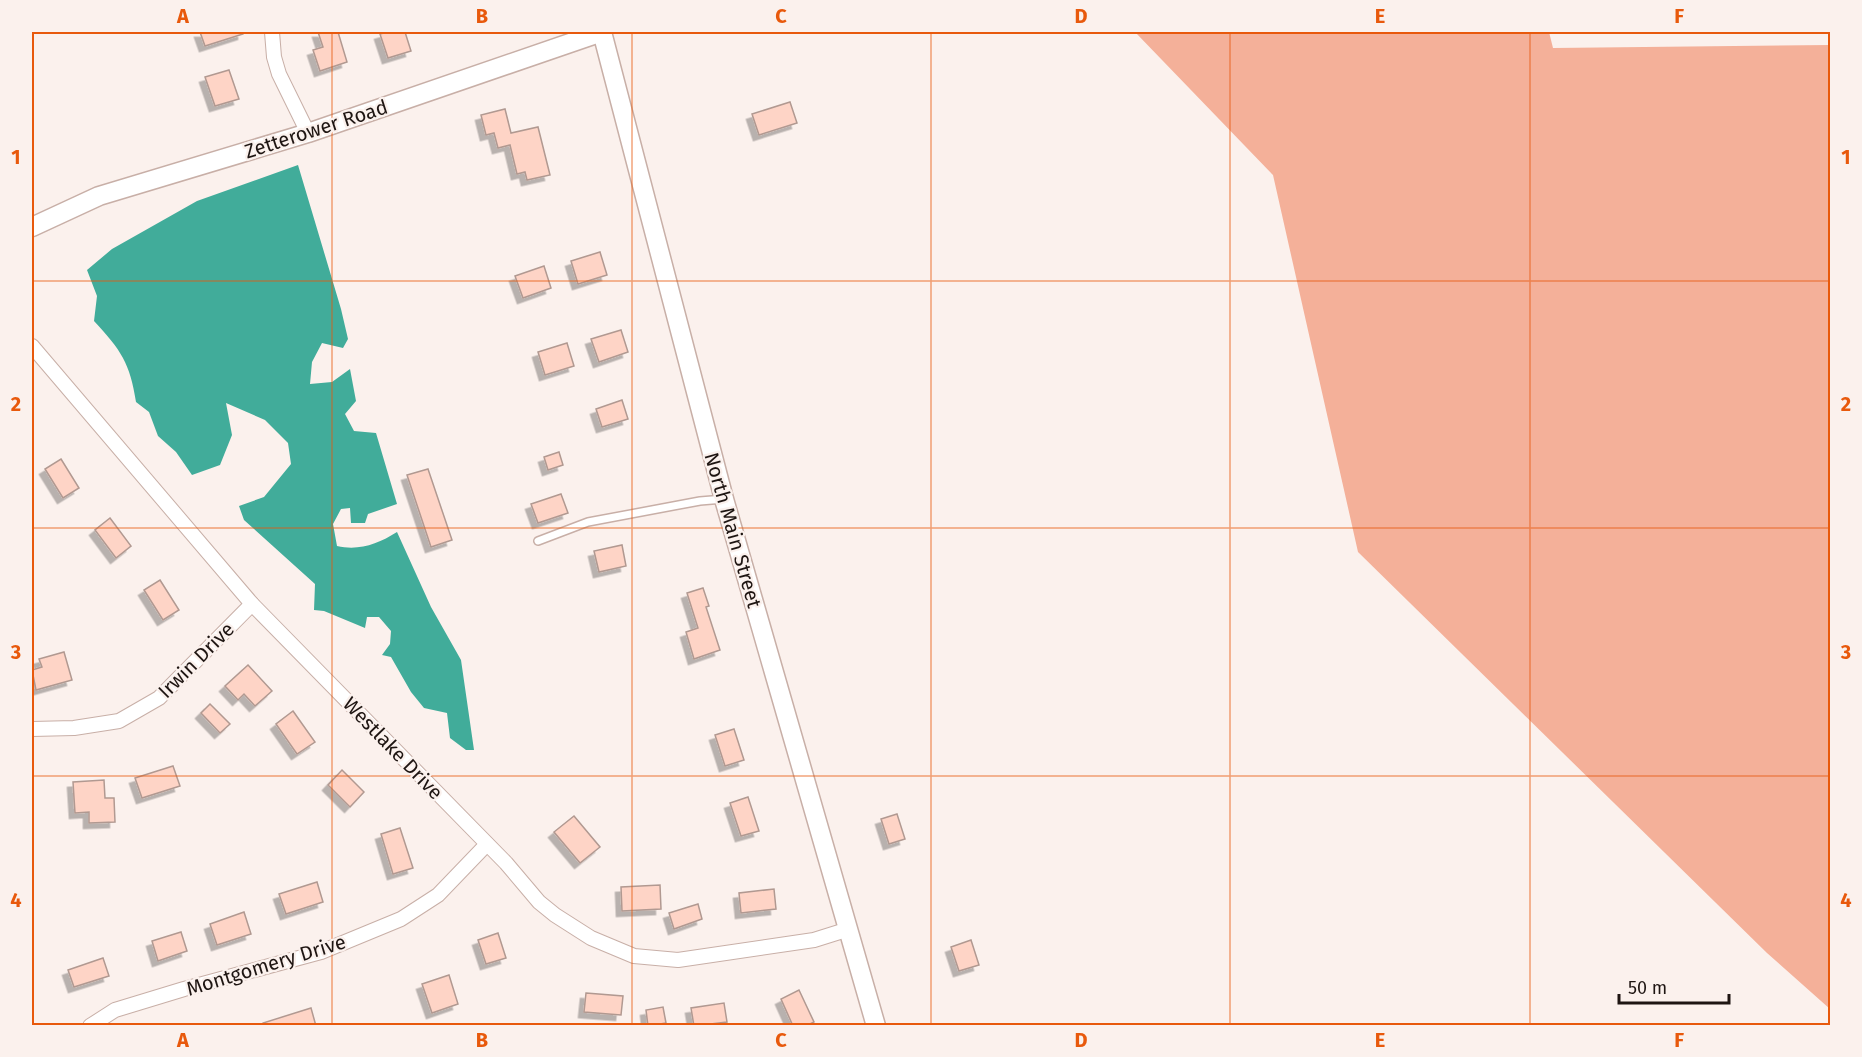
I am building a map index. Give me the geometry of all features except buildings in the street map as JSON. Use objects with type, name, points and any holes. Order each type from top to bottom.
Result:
[{"type":"street","points":[[272,32],[274,57],[279,74],[308,133]]},
{"type":"street","name":"Zetterower Road","points":[[32,227],[99,196],[308,133],[602,32]]},
{"type":"street","name":"North Main Street","points":[[602,32],[724,500],[876,1026]]},
{"type":"street","name":"Westlake Drive","points":[[32,346],[252,604],[487,844],[539,902],[555,915],[591,938],[634,956],[678,960],[814,940],[849,929]]},
{"type":"street","name":"Irwin Drive","points":[[32,729],[74,728],[119,721],[159,698],[252,604]]},
{"type":"street","name":"Montgomery Drive","points":[[90,1026],[116,1010],[321,952],[401,919],[438,895],[487,844]]},
{"type":"lane","points":[[538,541],[588,522],[700,501],[724,500]]},
{"type":"shaded area","points":[[1135,32],[1549,32],[1553,48],[1830,45],[1830,1009],[1767,953],[1358,552],[1273,175]]},
{"type":"shaded area","points":[[298,165],[348,339],[343,348],[322,343],[312,362],[310,384],[332,382],[350,369],[356,401],[345,414],[354,431],[376,433],[397,504],[368,514],[365,523],[351,523],[350,508],[341,509],[333,524],[337,546],[353,548],[368,545],[397,532],[431,607],[461,660],[474,750],[466,750],[450,738],[447,713],[424,708],[411,692],[391,657],[382,655],[390,644],[391,631],[379,617],[367,617],[365,628],[324,611],[314,610],[315,584],[244,520],[239,506],[264,497],[291,464],[288,443],[265,420],[226,403],[232,435],[220,465],[192,475],[176,452],[158,436],[149,412],[136,402],[131,377],[123,358],[94,321],[97,296],[87,270],[112,249],[197,201]]}]
